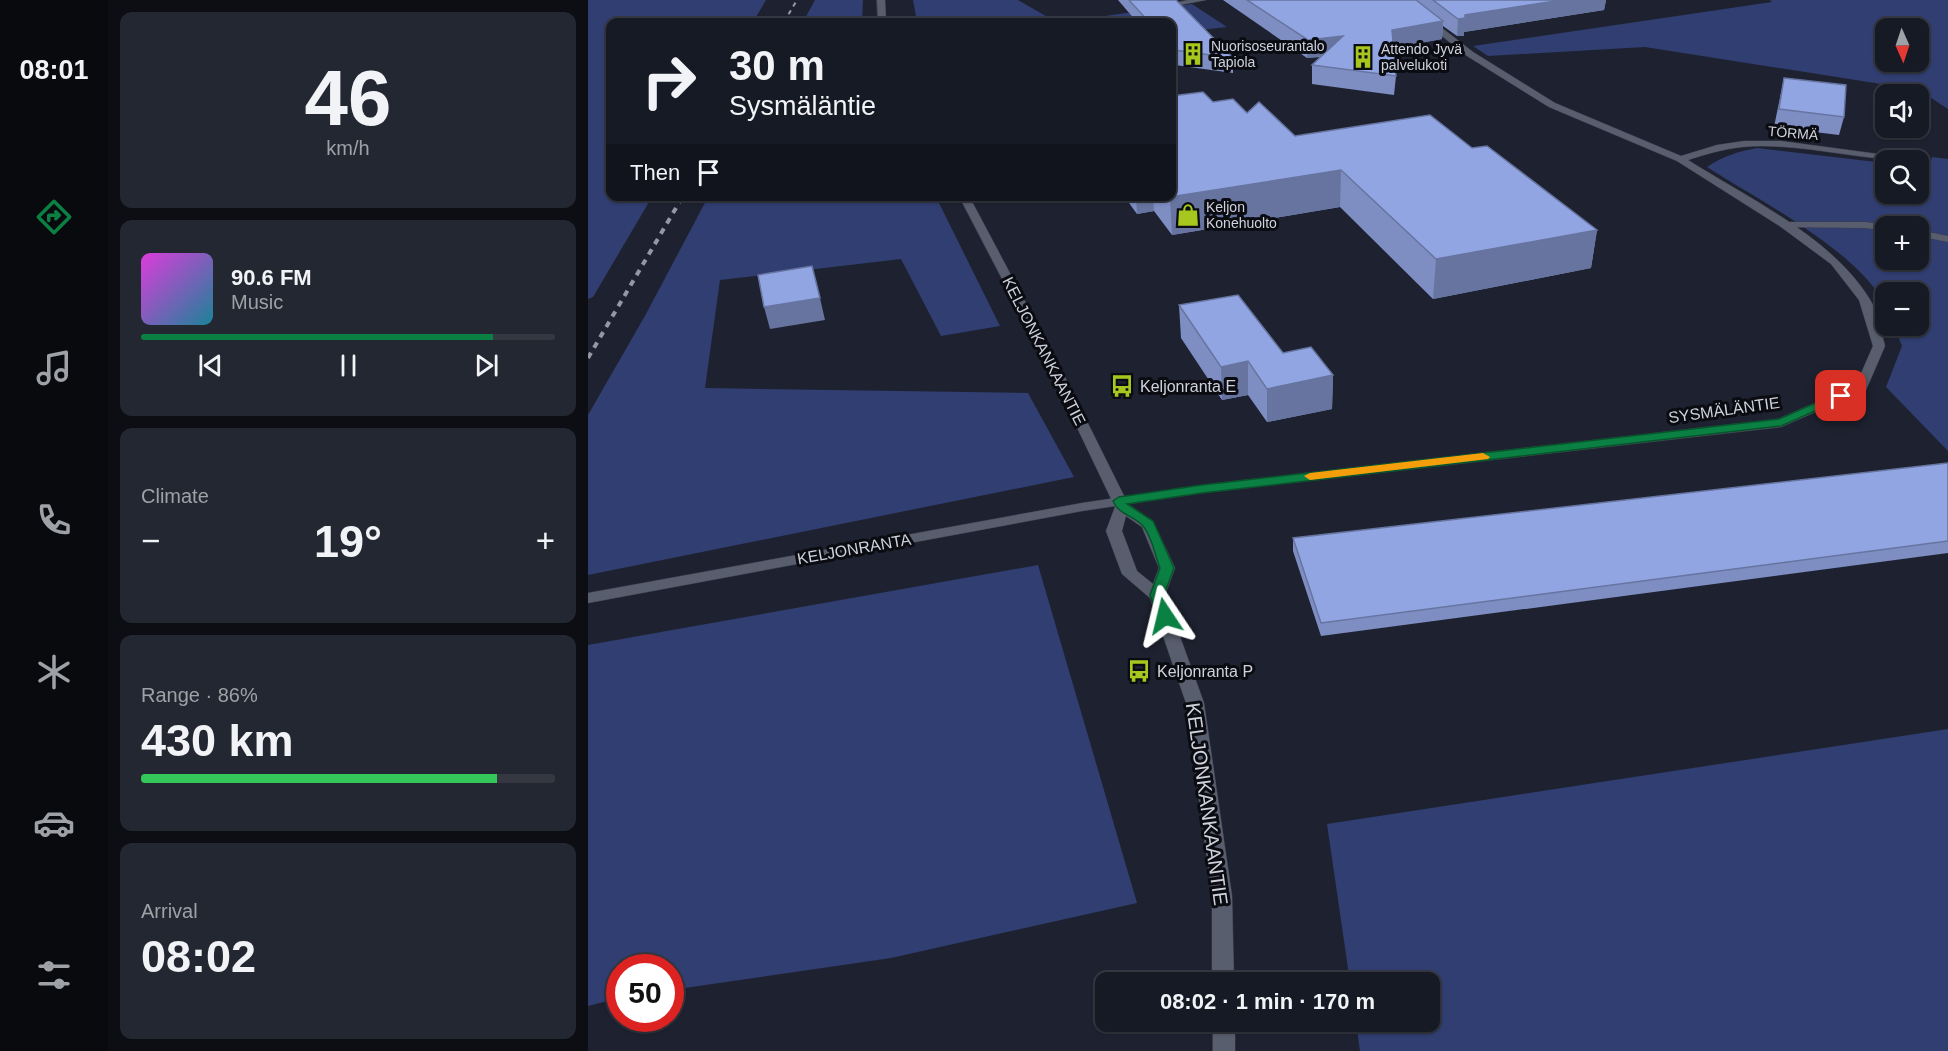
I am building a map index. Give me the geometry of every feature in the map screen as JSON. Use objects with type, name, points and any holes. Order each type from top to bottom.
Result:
[{"type":"street","points":[[881,0],[882,18]]},
{"type":"street","points":[[1165,6],[1202,0]]},
{"type":"street","name":"SYSMÄLÄNTIE","points":[[1121,504],[1202,489],[1781,423],[1861,387],[1879,346],[1865,300],[1835,262],[1785,225],[1680,159],[1552,105],[1470,54],[1401,0]]},
{"type":"street","name":"TÖRMÄ","points":[[1680,159],[1717,148],[1744,144],[1781,144],[1875,156]]},
{"type":"street","name":"KELJONKANKAANTIE","points":[[967,201],[1056,371],[1121,504]]},
{"type":"street","points":[[1785,225],[1875,226]]},
{"type":"street","points":[[1929,235],[1948,239]]},
{"type":"street","points":[[1121,504],[1149,524],[1159,545],[1167,568],[1157,595],[1130,574],[1114,531],[1121,504]]},
{"type":"street","name":"KELJONRANTA","points":[[588,598],[1121,504]]},
{"type":"street","name":"KELJONKANKAANTIE","points":[[1157,595],[1195,703],[1222,896],[1223,972]]},
{"type":"street","points":[[1224,1032],[1224,1051]]},
{"type":"shaded area","points":[[588,0],[766,0],[755,18],[606,18],[606,201],[650,201],[593,297],[588,299]]},
{"type":"shaded area","points":[[815,0],[863,0],[862,18],[805,18]]},
{"type":"shaded area","points":[[913,0],[1018,0],[1049,18],[916,18]]},
{"type":"shaded area","points":[[1770,0],[1948,0],[1948,109],[1929,97],[1929,84],[1881,84],[1645,47],[1488,56],[1473,46],[1772,2]]},
{"type":"shaded area","points":[[1192,4],[1227,27],[1176,33],[1176,18],[1090,18]]},
{"type":"shaded area","points":[[1757,148],[1875,162],[1875,204],[1929,204],[1929,168],[1932,157],[1948,159],[1948,451],[1886,387],[1902,346],[1898,336],[1929,336],[1929,282],[1875,282],[1875,289],[1828,244],[1707,167],[1737,153]]},
{"type":"shaded area","points":[[706,201],[938,201],[1000,326],[941,336],[901,259],[720,280],[705,388],[1028,393],[1074,477],[588,575],[588,415],[646,314]]},
{"type":"shaded area","points":[[1038,565],[1137,903],[891,958],[684,988],[684,954],[606,954],[606,1001],[588,1006],[588,645]]},
{"type":"shaded area","points":[[1948,729],[1948,1051],[1360,1051],[1357,1032],[1440,1032],[1440,972],[1349,972],[1327,824]]},
{"type":"building","points":[[1129,0],[1176,0],[1233,58],[1176,50],[1176,18],[1145,18]]},
{"type":"building","points":[[1247,0],[1416,0],[1443,21],[1392,30],[1396,76],[1312,65],[1343,36],[1308,40]]},
{"type":"building","points":[[1433,0],[1562,0],[1465,15],[1465,18],[1458,19]]},
{"type":"building","points":[[1784,78],[1846,85],[1844,117],[1779,109]]},
{"type":"building","points":[[1203,92],[1213,102],[1233,99],[1247,113],[1259,102],[1295,136],[1430,115],[1472,148],[1487,146],[1597,230],[1436,259],[1341,170],[1176,196],[1176,95]]},
{"type":"building","points":[[812,266],[820,298],[764,307],[758,275]]},
{"type":"building","points":[[1238,295],[1283,353],[1311,347],[1333,375],[1267,389],[1248,361],[1221,367],[1179,305]]},
{"type":"building","points":[[1948,463],[1948,541],[1321,623],[1293,538]]},
{"type":"railway","points":[[786,18],[797,0]]},
{"type":"railway","points":[[588,358],[680,201]]},
{"type":"slow traffic","points":[[1310,476],[1483,457]]},
{"type":"place","name":"Nuorisoseurantalo Tapiola","points":[[1193,54]]},
{"type":"place","name":"Attendo Jyvä palvelukoti","points":[[1363,57]]},
{"type":"place","name":"Keljon Konehuolto","points":[[1188,215]]},
{"type":"place","name":"Keljonranta E","points":[[1122,386]]},
{"type":"place","name":"Keljonranta P","points":[[1139,671]]},
{"type":"route","points":[[1165,616],[1157,595],[1167,568],[1159,545],[1149,524],[1122,507],[1119,501],[1202,489],[1781,423],[1841,396]]}]
